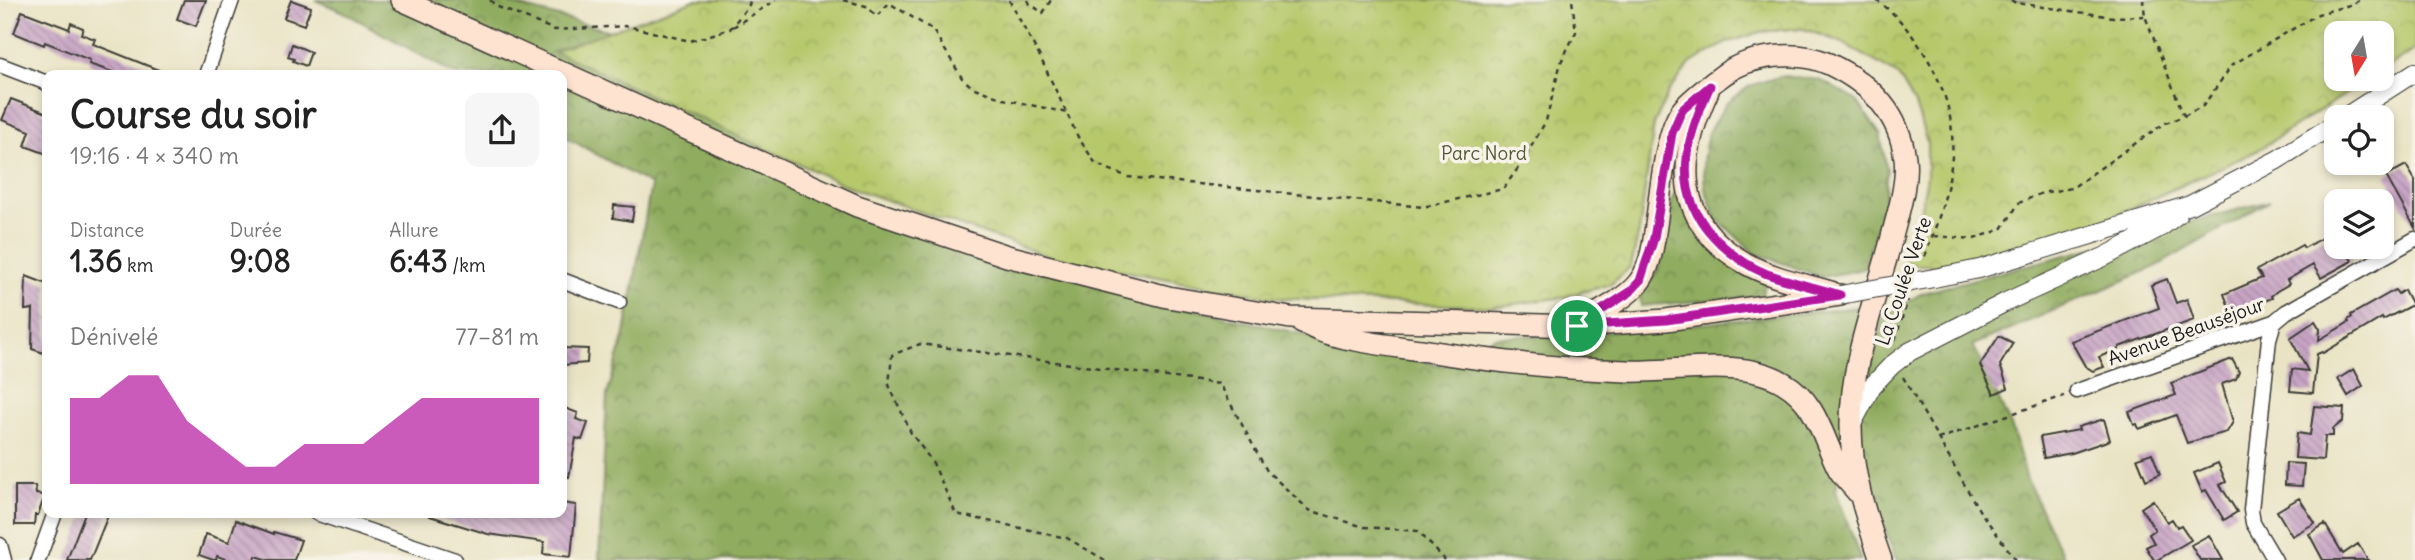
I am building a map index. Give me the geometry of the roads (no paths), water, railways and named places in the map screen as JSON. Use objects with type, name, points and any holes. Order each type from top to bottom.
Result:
[{"type":"main road","points":[[402,0],[557,70]]},
{"type":"main road","points":[[1577,326],[1630,292],[1640,281],[1654,238],[1672,133],[1682,110],[1725,73],[1746,63],[1780,55],[1819,60],[1853,76],[1882,102],[1898,129],[1905,159],[1902,200],[1860,354],[1853,391],[1851,427],[1860,495],[1881,560]]},
{"type":"main road","points":[[567,75],[857,206],[964,244],[1168,297],[1290,318],[1577,326],[1666,320],[1840,295]]},
{"type":"main road","points":[[1710,86],[1690,135],[1686,163],[1686,181],[1692,206],[1703,226],[1744,263],[1766,273],[1840,295]]},
{"type":"main road","points":[[1290,318],[1335,336],[1474,359],[1575,369],[1630,372],[1725,369],[1767,375],[1798,393],[1813,410],[1838,469],[1860,495]]},
{"type":"street","points":[[208,70],[232,0]]},
{"type":"street","points":[[0,65],[42,81]]},
{"type":"street","points":[[2364,105],[2415,72]]},
{"type":"street","points":[[1851,427],[1872,386],[1909,352],[2161,227],[2190,205],[2277,160],[2324,131]]},
{"type":"street","points":[[1840,295],[1928,272],[2006,261],[2190,205]]},
{"type":"street","name":"Avenue Beauséjour","points":[[2077,391],[2273,322],[2415,239]]},
{"type":"street","points":[[567,282],[619,302]]},
{"type":"street","points":[[2273,322],[2251,510],[2253,523],[2275,560]]},
{"type":"street","points":[[38,560],[53,518]]},
{"type":"street","points":[[331,518],[455,560]]},
{"type":"street","points":[[0,545],[4,560]]},
{"type":"park label","name":"Parc Nord","points":[[1484,153]]}]
